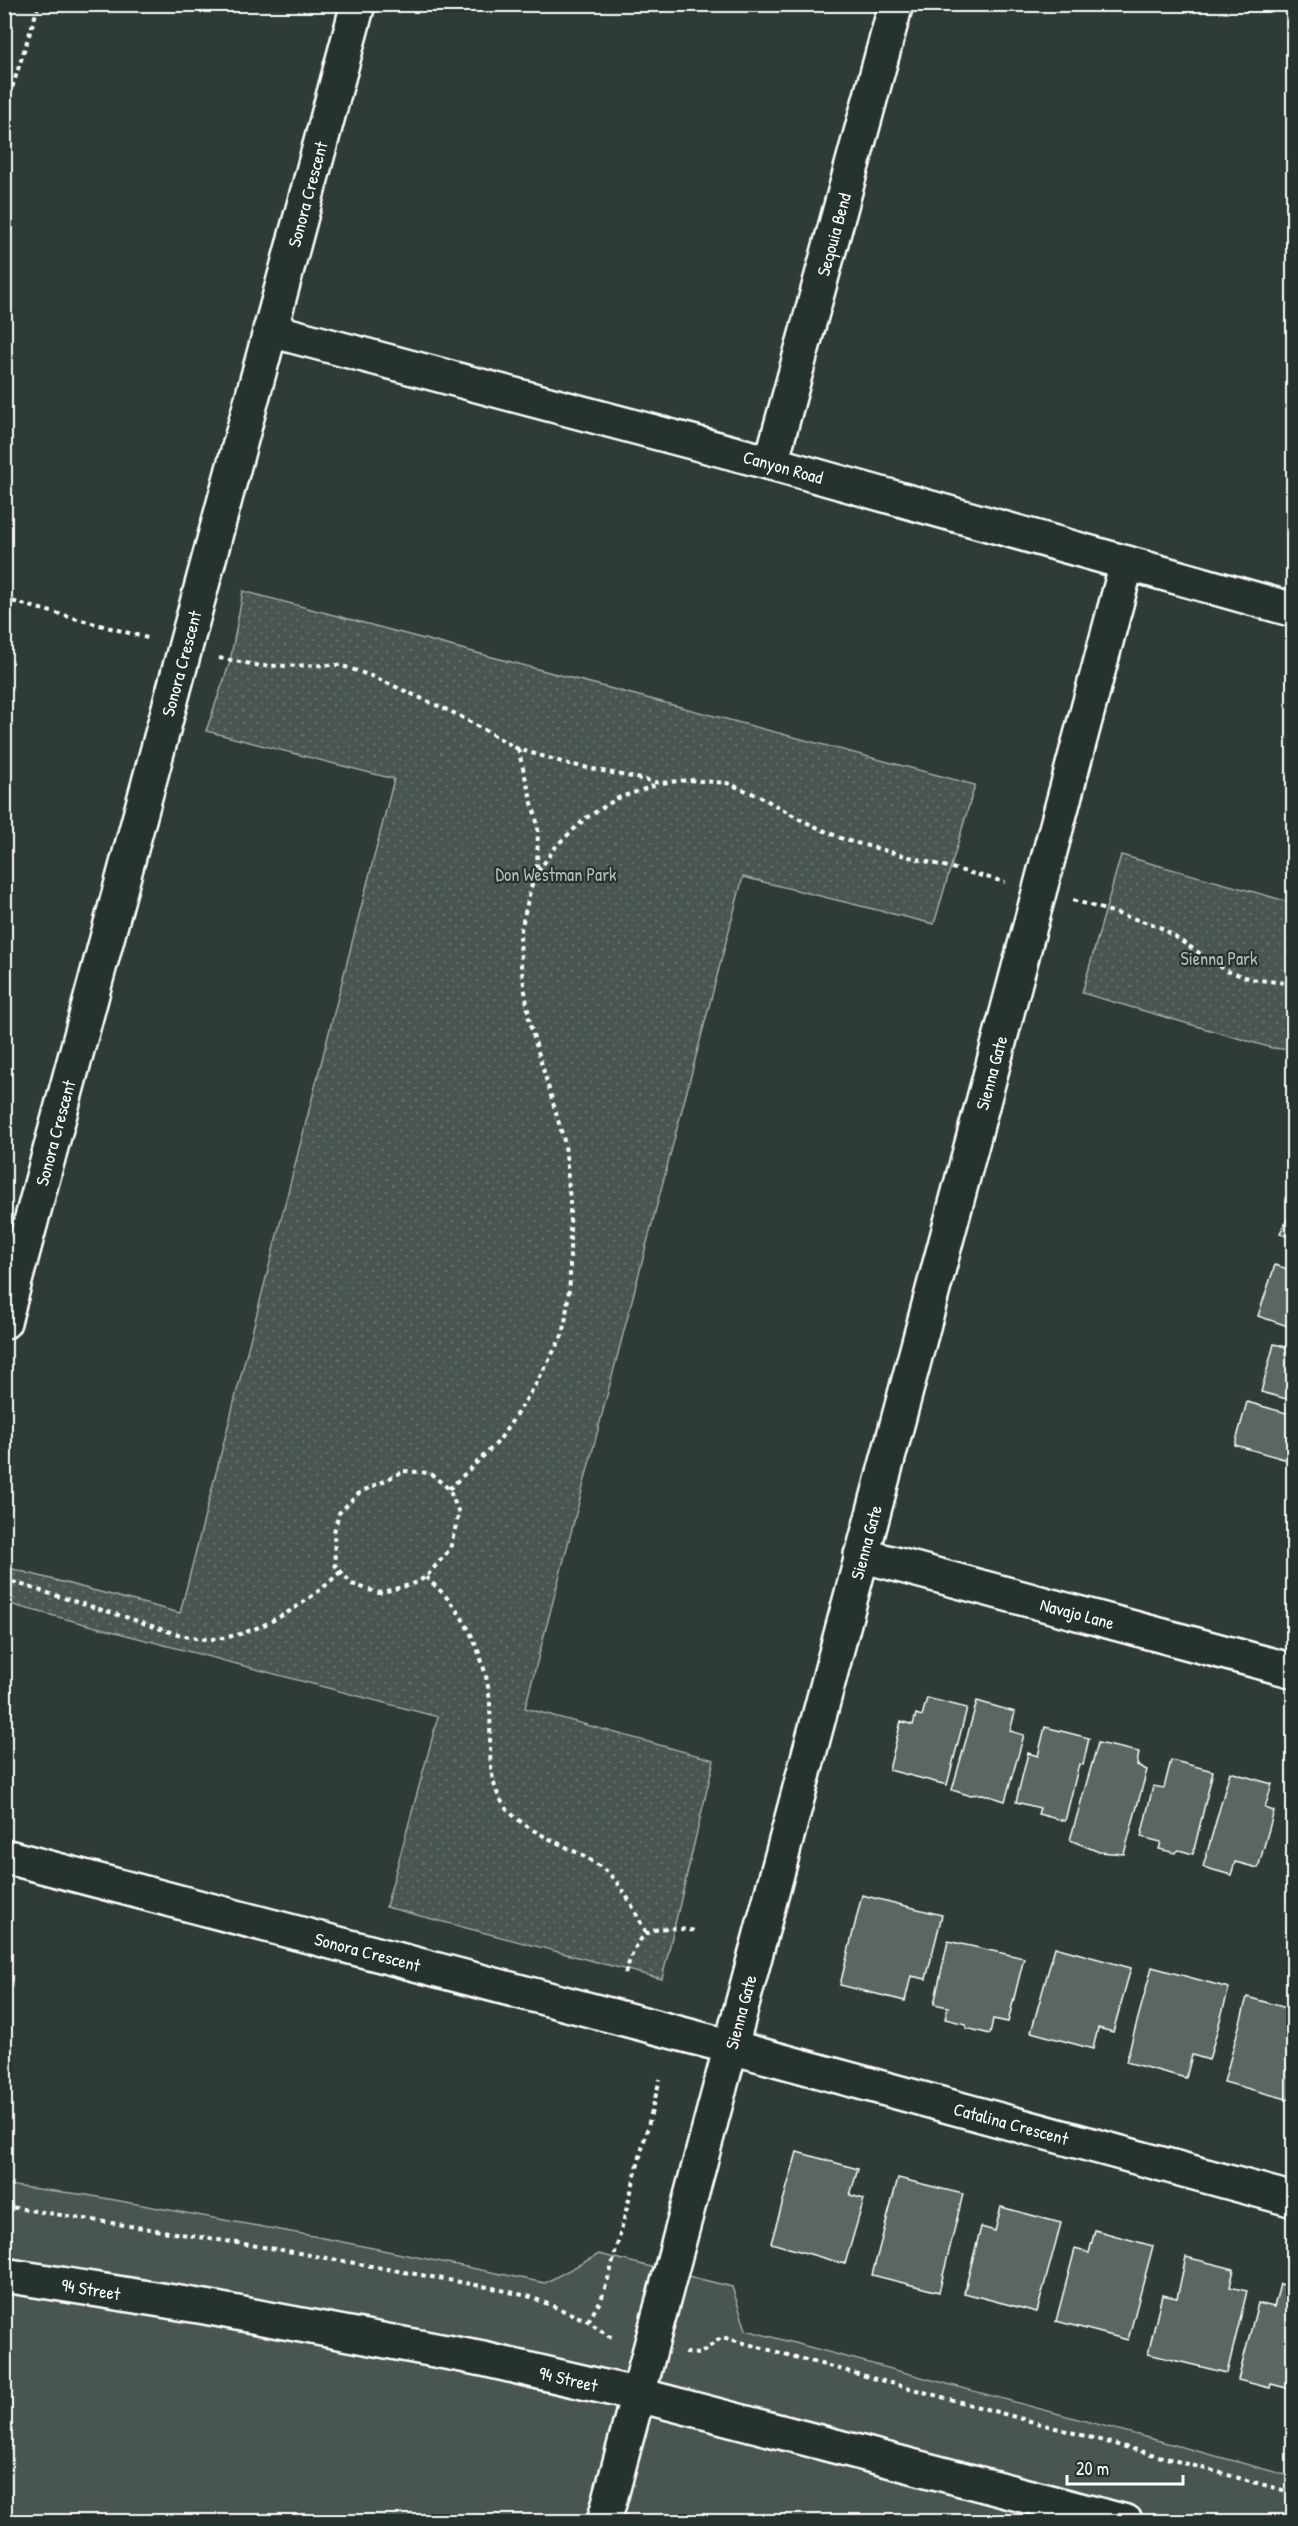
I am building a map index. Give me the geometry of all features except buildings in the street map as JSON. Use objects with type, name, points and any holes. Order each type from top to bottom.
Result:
[{"type":"street","name":"Sonora Crescent","points":[[4,1322],[358,4]]},
{"type":"street","name":"Seqouia Bend","points":[[771,463],[896,4]]},
{"type":"street","name":"Canyon Road","points":[[270,330],[771,463],[1293,610]]},
{"type":"street","name":"Sienna Gate","points":[[604,2522],[1127,563]]},
{"type":"street","name":"Navajo Lane","points":[[861,1555],[1293,1671]]},
{"type":"street","name":"Sonora Crescent","points":[[4,1856],[730,2047]]},
{"type":"street","name":"Catalina Crescent","points":[[730,2047],[1293,2200]]},
{"type":"street","name":"94 Street","points":[[4,2275],[54,2281],[483,2359],[639,2395],[1126,2522]]},
{"type":"path","points":[[4,113],[39,4]]},
{"type":"path","points":[[4,599],[142,636]]},
{"type":"path","points":[[211,656],[261,666],[340,665],[374,677],[456,714],[518,748],[569,764],[660,783]]},
{"type":"path","points":[[518,748],[538,826],[537,873]]},
{"type":"path","points":[[449,1488],[498,1442],[535,1386],[564,1332],[570,1281],[570,1200],[565,1144],[530,1024],[521,965],[520,934],[531,887],[537,873],[557,845],[586,818],[618,798],[660,783],[688,780],[727,783],[759,796],[802,821],[845,840],[977,875]]},
{"type":"path","points":[[1101,908],[1158,926],[1227,970],[1251,979],[1293,984]]},
{"type":"path","points":[[404,1471],[430,1473],[449,1488],[459,1513],[450,1549],[426,1577],[413,1584],[379,1593],[352,1584],[340,1572],[335,1565],[334,1532],[339,1513],[359,1493],[404,1471]]},
{"type":"path","points":[[4,1580],[168,1631],[211,1639],[244,1633],[268,1623],[328,1583],[340,1572]]},
{"type":"path","points":[[426,1577],[452,1603],[472,1638],[484,1667],[490,1701],[491,1771],[496,1791],[505,1807],[521,1822],[603,1869],[620,1886],[646,1933]]},
{"type":"path","points":[[625,1974],[633,1951],[646,1933],[660,1928],[697,1931]]},
{"type":"path","points":[[588,2321],[601,2300],[610,2273],[660,2079]]},
{"type":"green space","name":"Don Westman Park","points":[[243,591],[975,785],[934,924],[743,877],[525,1708],[714,1760],[662,1979],[386,1907],[438,1717],[5,1603],[5,1567],[180,1613],[394,779],[206,731],[230,662]]},
{"type":"green space","name":"Sienna Park","points":[[1121,855],[1293,903],[1293,1050],[1272,1048],[1082,993]]},
{"type":"green space","points":[[5,2185],[87,2195],[313,2236],[545,2283],[599,2254],[732,2287],[746,2330],[1294,2477],[1293,2522],[5,2522]]}]
